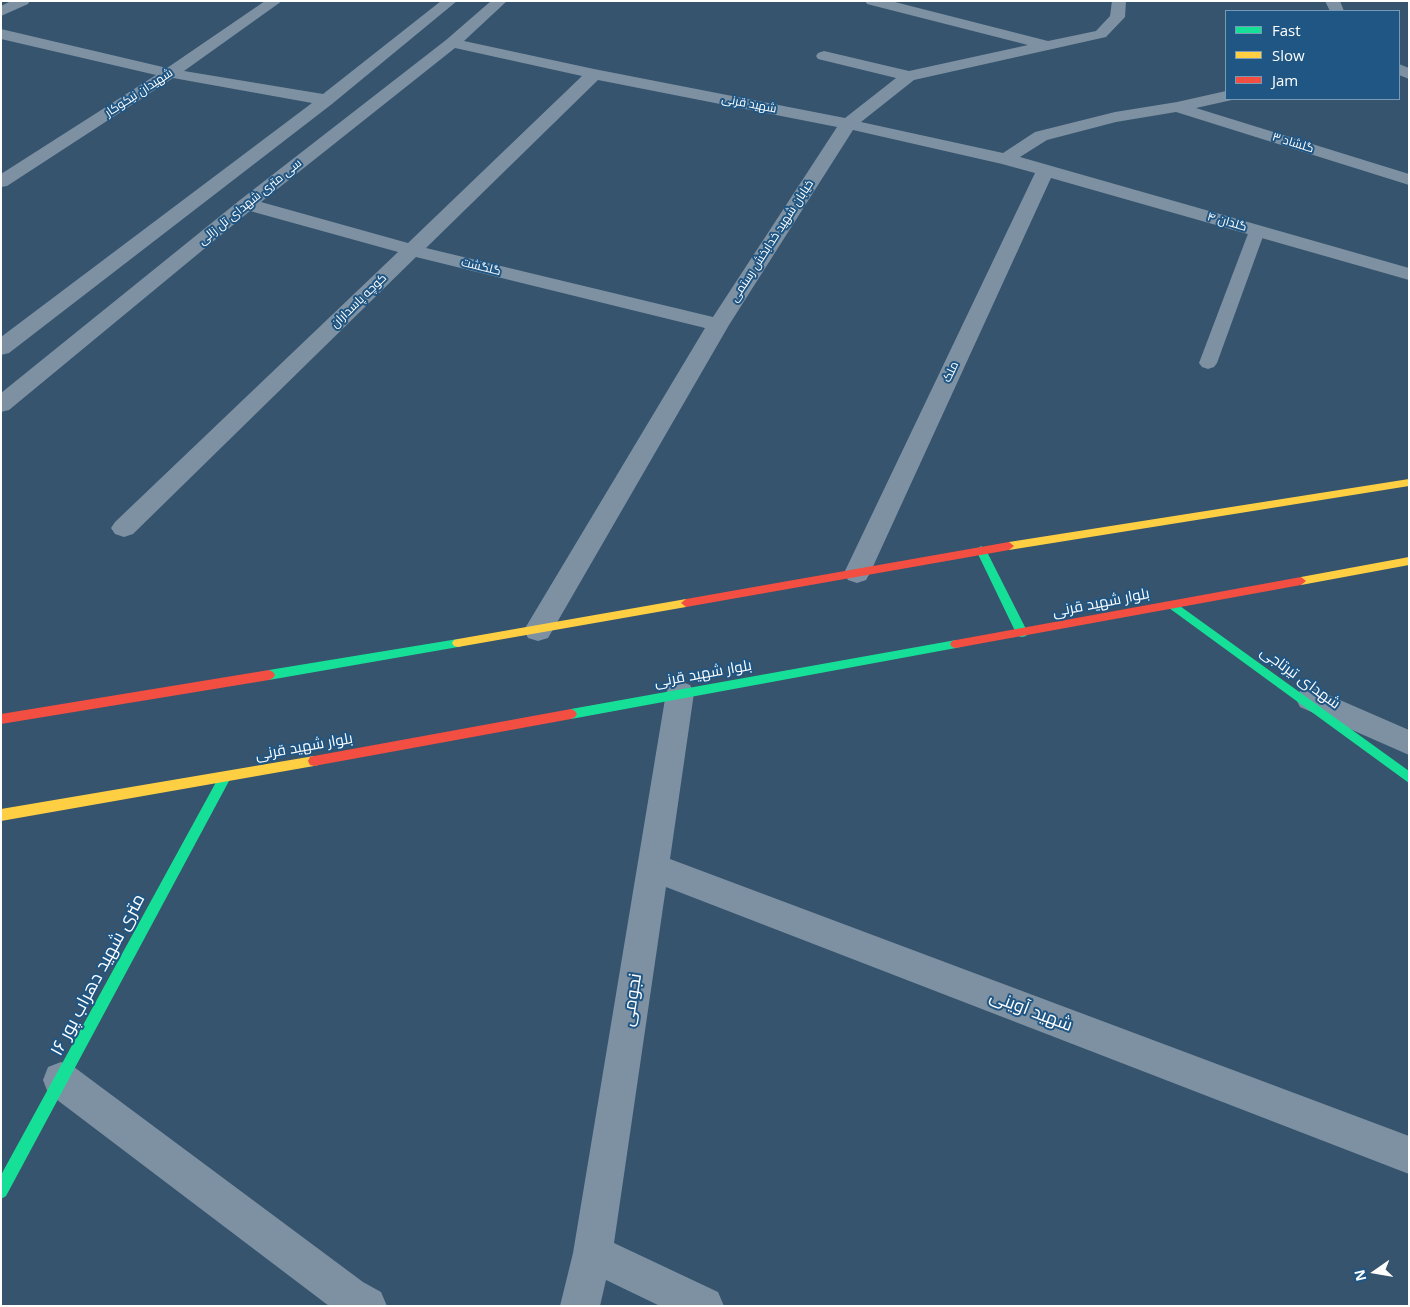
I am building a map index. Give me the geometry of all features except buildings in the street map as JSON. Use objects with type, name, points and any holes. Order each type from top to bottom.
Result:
[{"type":"main road","points":[[1,719],[538,630],[982,550],[1409,482]]},
{"type":"main road","points":[[982,550],[1022,633]]},
{"type":"main road","name":"بلوار شهید قرنی","points":[[1,815],[1022,633],[1409,561]]},
{"type":"main road","name":"شهدای تیرتاجی","points":[[1173,605],[1296,693],[1409,778]]},
{"type":"main road","name":"۱۶ متری شهید دهراب پور","points":[[1,1191],[226,776]]},
{"type":"street","points":[[6,7],[23,1]]},
{"type":"street","name":"شهیدان نیکوکار","points":[[1,182],[170,73],[276,1]]},
{"type":"street","points":[[1,348],[326,100],[450,1]]},
{"type":"street","name":"سی متری شهدای تل زالی","points":[[1,404],[246,204],[452,43],[500,1]]},
{"type":"street","points":[[872,1],[1052,46]]},
{"type":"street","name":"خیابان شهید خدابخش رستمی","points":[[538,630],[718,325],[848,124],[909,76],[1100,34],[1117,17],[1119,1]]},
{"type":"street","points":[[1,34],[170,73],[326,100]]},
{"type":"street","name":"شهید قرنی","points":[[452,43],[594,74],[848,124],[1006,159],[1045,171]]},
{"type":"street","points":[[824,56],[909,76]]},
{"type":"street","name":"کوچه پاسداران","points":[[124,528],[594,74]]},
{"type":"street","points":[[1006,159],[1041,136],[1115,117],[1178,107],[1225,96]]},
{"type":"street","name":"گلشاد ۳","points":[[1178,107],[1409,180]]},
{"type":"street","points":[[248,160],[290,170]]},
{"type":"street","name":"گلدان ۴","points":[[1045,171],[1409,274]]},
{"type":"street","name":"ملک","points":[[857,573],[1045,171]]},
{"type":"street","name":"گلگشت","points":[[246,204],[412,250],[718,325]]},
{"type":"street","name":"نجومی","points":[[580,1306],[593,1253],[680,693]]},
{"type":"street","points":[[1296,693],[1409,744]]},
{"type":"street","name":"شهید آوینی","points":[[653,867],[1409,1155]]},
{"type":"street","points":[[61,1080],[349,1296],[367,1306]]},
{"type":"street","points":[[593,1253],[704,1306]]},
{"type":"lane","points":[[1208,363],[1256,231]]},
{"type":"traffic: fast","points":[[981,550],[1022,633]]},
{"type":"traffic: fast","points":[[1173,605],[1409,778]]},
{"type":"traffic: fast","points":[[269,675],[458,643]]},
{"type":"traffic: fast","points":[[571,714],[956,644]]},
{"type":"traffic: fast","points":[[1,1191],[225,777]]},
{"type":"traffic: slow","points":[[1009,546],[1409,482]]},
{"type":"traffic: slow","points":[[1301,581],[1409,561]]},
{"type":"traffic: slow","points":[[458,643],[686,603]]},
{"type":"traffic: slow","points":[[1,815],[314,761]]},
{"type":"traffic: jam","points":[[686,603],[1009,546]]},
{"type":"traffic: jam","points":[[956,644],[1301,581]]},
{"type":"traffic: jam","points":[[1,719],[269,675]]},
{"type":"traffic: jam","points":[[314,761],[571,714]]}]
